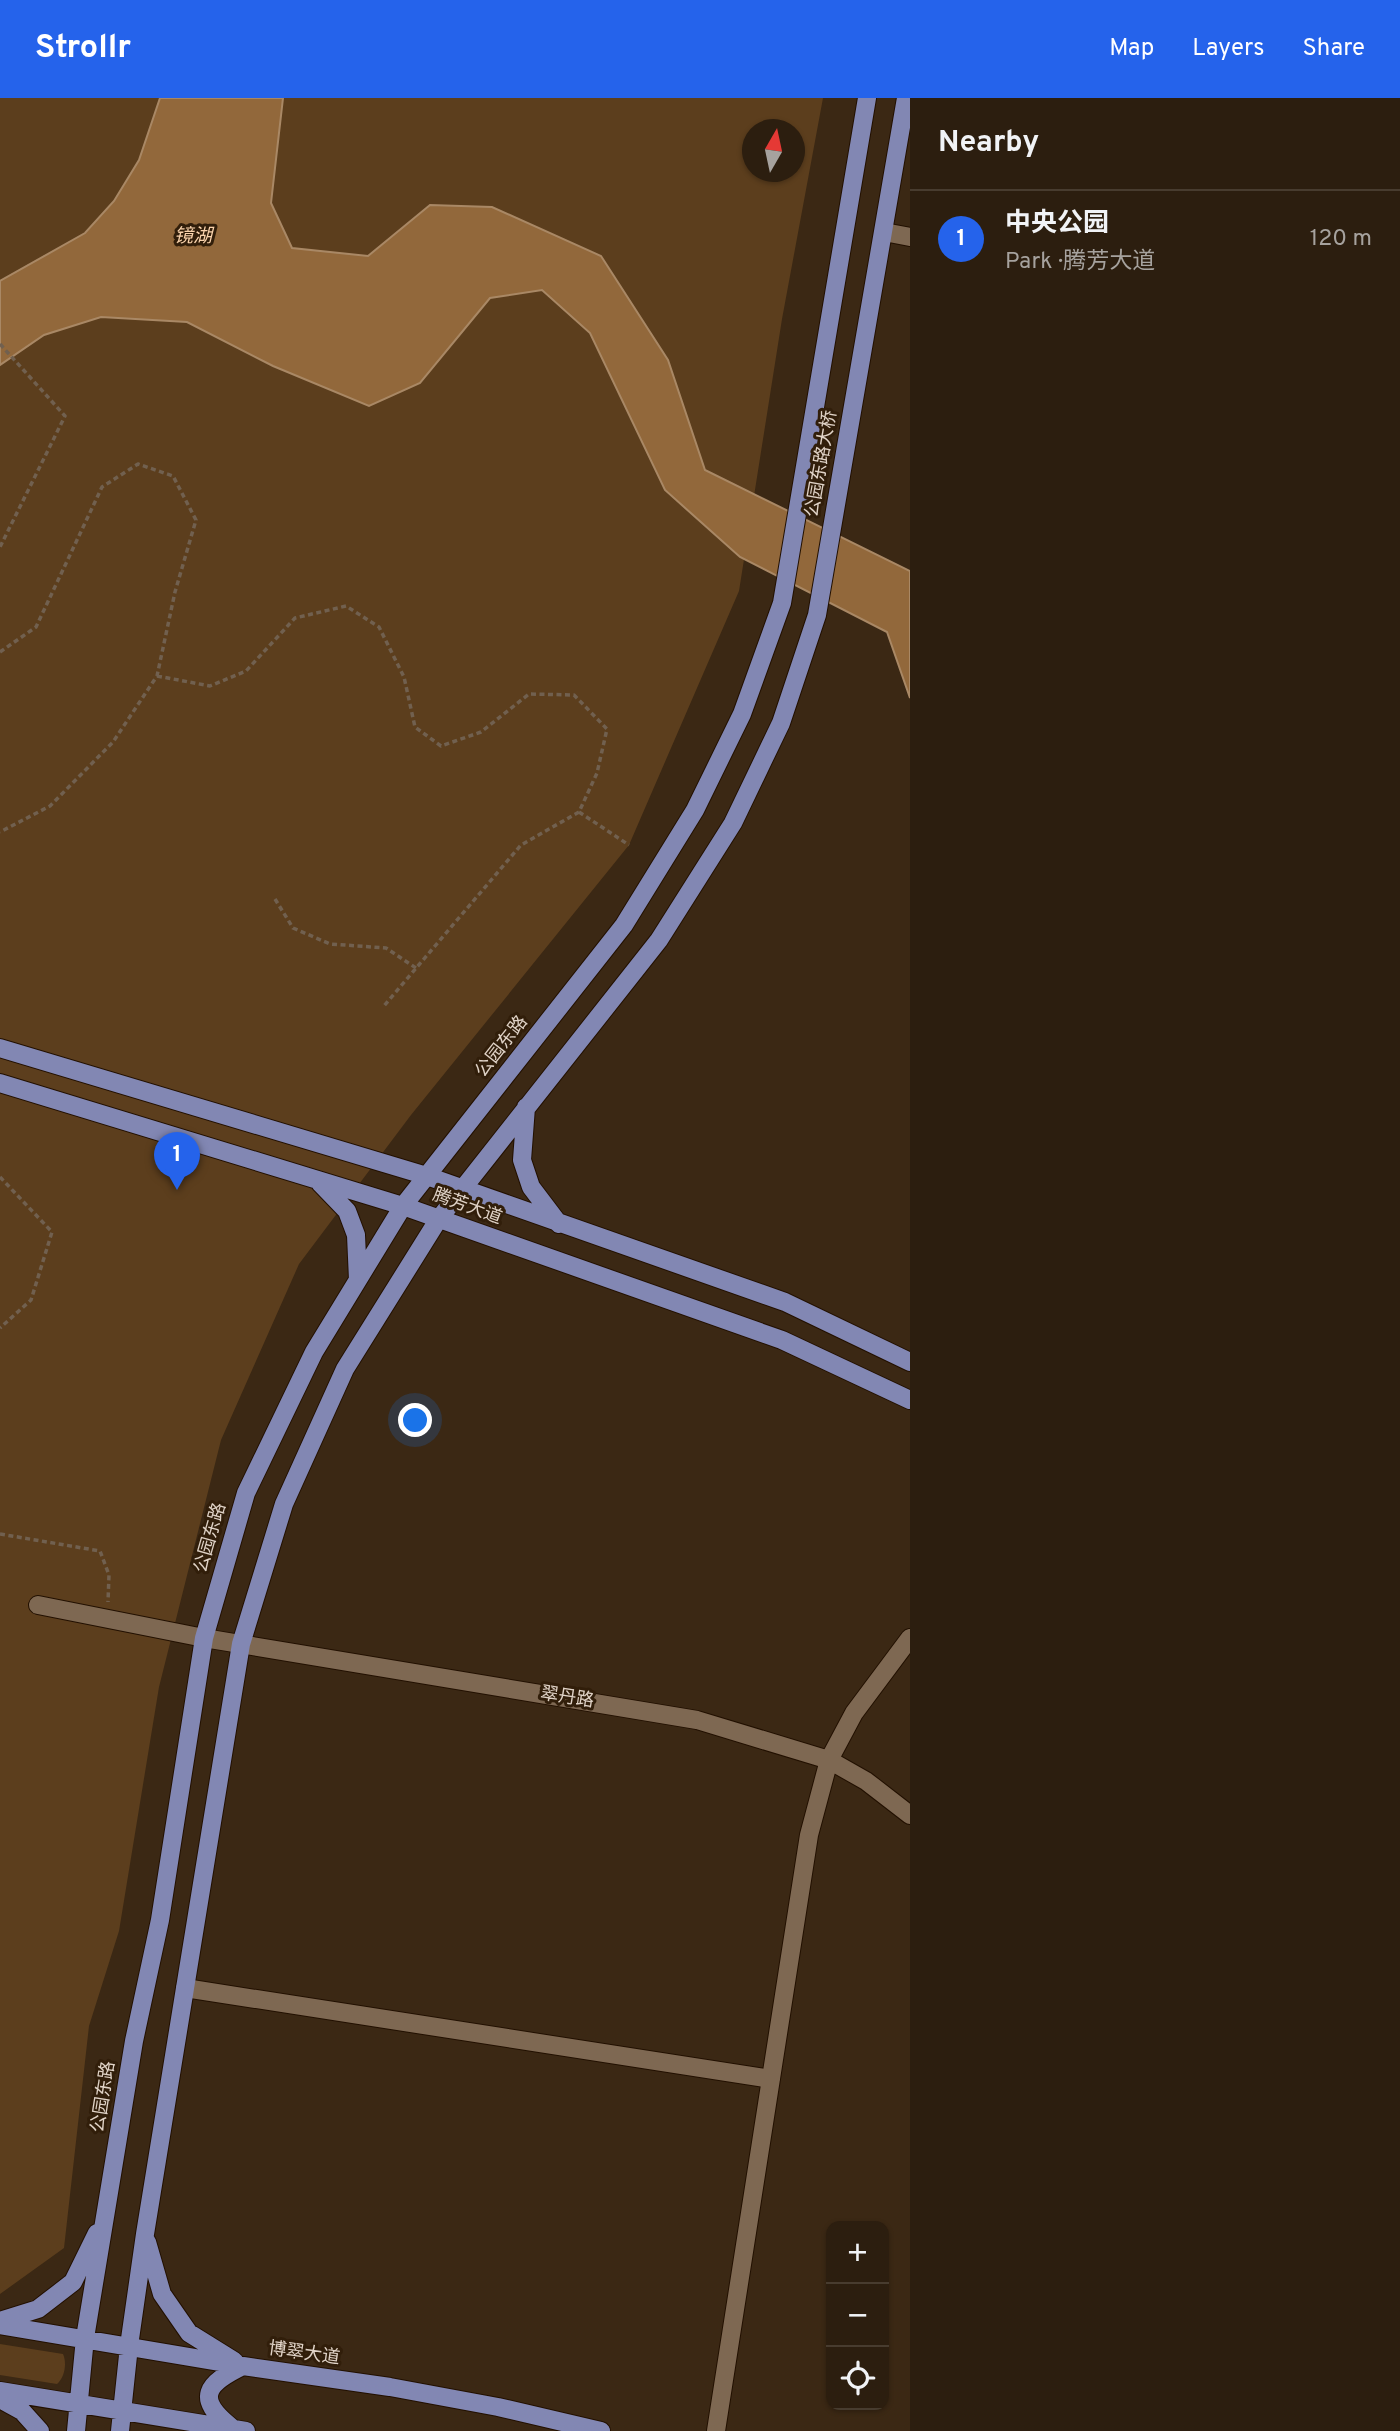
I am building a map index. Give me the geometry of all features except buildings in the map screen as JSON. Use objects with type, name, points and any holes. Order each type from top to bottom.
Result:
[{"type":"main road","name":"公园东路大桥","points":[[695,810],[742,714],[782,603],[866,98]]},
{"type":"main road","name":"公园东路大桥","points":[[526,1107],[659,940],[733,823],[781,723],[817,615],[906,98]]},
{"type":"main road","name":"公园东路","points":[[76,2431],[85,2338],[134,2041],[160,1920],[204,1638],[246,1493],[314,1352],[403,1206],[624,925],[695,810]]},
{"type":"main road","name":"腾芳大道","points":[[0,1048],[427,1176],[785,1302],[910,1362]]},
{"type":"main road","name":"腾芳大道","points":[[0,1083],[403,1206],[782,1340],[910,1400]]},
{"type":"main road","points":[[120,2431],[145,2234],[241,1644],[284,1504],[345,1369],[438,1220],[526,1107]]},
{"type":"main road","points":[[526,1107],[522,1160],[531,1187],[559,1224]]},
{"type":"main road","points":[[317,1180],[347,1211],[356,1235],[358,1280]]},
{"type":"main road","points":[[0,2323],[38,2309],[73,2282],[105,2218]]},
{"type":"main road","points":[[145,2234],[162,2294],[189,2333],[243,2366]]},
{"type":"main road","name":"博翠大道","points":[[0,2323],[243,2366],[390,2387],[498,2407],[601,2431]]},
{"type":"main road","points":[[236,2430],[214,2413],[209,2401],[211,2387],[220,2377],[243,2366]]},
{"type":"main road","points":[[0,2391],[236,2430]]},
{"type":"main road","points":[[0,2399],[22,2411],[40,2431]]},
{"type":"street","points":[[884,232],[910,237]]},
{"type":"street","name":"翠丹路","points":[[38,1605],[204,1638],[697,1720],[829,1760],[866,1782],[910,1815]]},
{"type":"street","points":[[716,2431],[809,1835],[829,1760],[854,1713],[910,1638]]},
{"type":"street","points":[[185,1987],[771,2079]]},
{"type":"path","points":[[0,344],[65,416],[0,547]]},
{"type":"path","points":[[0,652],[36,627],[102,487],[138,464],[173,476],[196,520],[174,592],[157,676],[113,742],[50,806],[0,832]]},
{"type":"path","points":[[157,676],[210,686],[246,671],[295,618],[346,606],[379,627],[404,677],[415,727],[441,746],[481,732],[529,694],[574,695],[607,729],[597,773],[579,813],[521,845],[383,1007]]},
{"type":"path","points":[[579,813],[629,845]]},
{"type":"path","points":[[275,899],[293,928],[330,944],[386,948],[416,968]]},
{"type":"path","points":[[0,1177],[52,1232],[31,1300],[0,1328]]},
{"type":"path","points":[[0,1534],[100,1551],[109,1575],[108,1602]]},
{"type":"shaded area","points":[[0,98],[823,98],[782,319],[739,591],[629,845],[411,1115],[299,1264],[221,1440],[159,1687],[119,1931],[89,2026],[64,2248],[0,2294]]},
{"type":"shaded area","points":[[0,2344],[63,2354],[65,2366],[62,2378],[57,2384],[0,2375]]},
{"type":"water","name":"镜湖","points":[[160,98],[283,98],[271,203],[292,248],[368,256],[430,205],[492,207],[601,256],[668,360],[705,470],[910,571],[910,698],[887,632],[740,557],[665,490],[590,333],[542,290],[490,298],[420,383],[369,406],[273,366],[187,322],[101,317],[44,335],[0,365],[0,281],[85,233],[114,201],[139,160]]},
{"type":"place","name":"中央公园","points":[[177,1190]]}]
